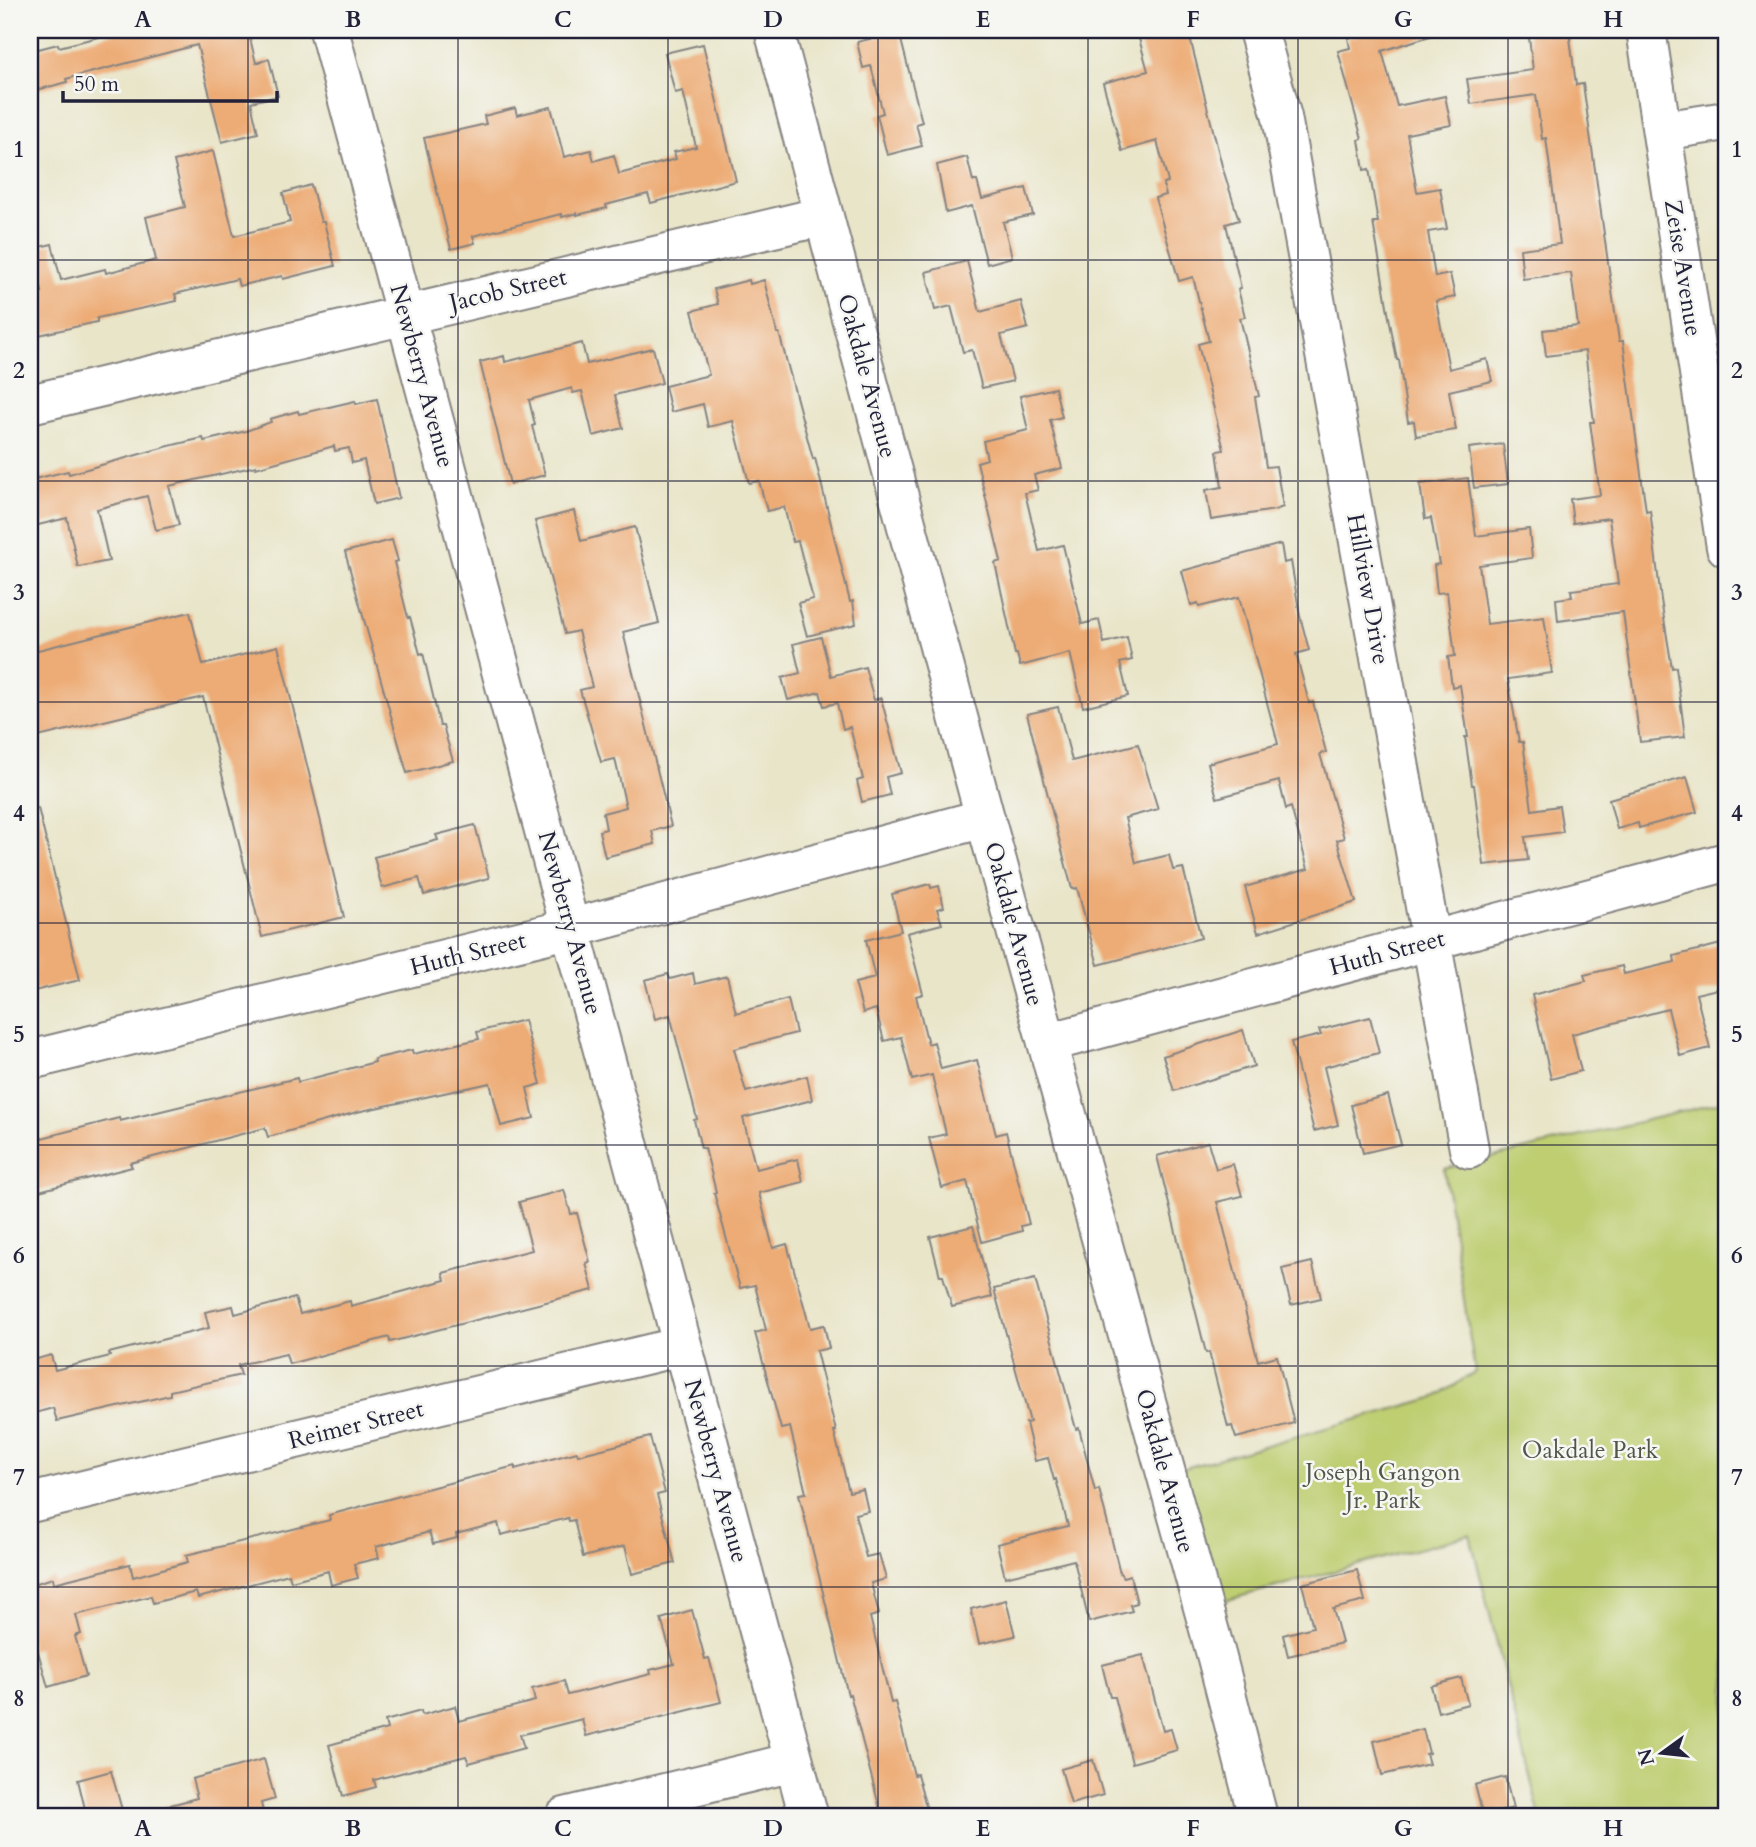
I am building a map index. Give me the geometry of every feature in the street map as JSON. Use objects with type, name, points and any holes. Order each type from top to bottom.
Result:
[{"type":"street","name":"Newberry Avenue","points":[[330,30],[809,1817]]},
{"type":"street","name":"Oakdale Avenue","points":[[774,30],[985,818],[1217,1658],[1258,1817]]},
{"type":"street","name":"Hillview Drive","points":[[1258,30],[1282,117],[1469,1149]]},
{"type":"street","name":"Zeise Avenue","points":[[1646,30],[1726,547]]},
{"type":"street","points":[[1662,131],[1726,121]]},
{"type":"street","name":"Jacob Street","points":[[30,404],[824,216]]},
{"type":"street","name":"Huth Street","points":[[30,1060],[572,928],[985,818]]},
{"type":"street","name":"Huth Street","points":[[1046,1043],[1726,862]]},
{"type":"street","name":"Reimer Street","points":[[30,1503],[682,1346]]},
{"type":"street","points":[[565,1817],[794,1762]]},
{"type":"green space","name":"Oakdale Park","points":[[1726,1101],[1726,1817],[1540,1817],[1470,1535],[1216,1603],[1181,1469],[1436,1397],[1475,1372],[1444,1169]]},
{"type":"building","points":[[126,30],[248,30],[256,63],[269,59],[278,96],[251,102],[258,133],[222,142],[197,45],[66,79],[67,82],[30,92],[30,51],[58,44],[59,47]]},
{"type":"building","points":[[1159,30],[1188,30],[1222,166],[1239,220],[1226,224],[1241,288],[1238,289],[1245,317],[1240,318],[1259,396],[1255,397],[1266,467],[1276,466],[1283,507],[1275,510],[1211,520],[1206,490],[1222,487],[1217,451],[1224,450],[1198,344],[1209,341],[1193,277],[1179,281],[1155,198],[1166,195],[1163,184],[1168,182],[1157,141],[1122,151],[1103,83],[1148,71],[1138,35]]},
{"type":"building","points":[[1378,30],[1431,30],[1433,35],[1382,51],[1397,106],[1445,96],[1451,125],[1407,134],[1417,192],[1440,188],[1447,229],[1428,232],[1435,277],[1450,274],[1455,297],[1436,301],[1449,369],[1487,359],[1492,381],[1449,391],[1456,430],[1416,436],[1414,421],[1408,422],[1399,360],[1388,312],[1373,222],[1378,222],[1369,169],[1364,170],[1359,140],[1362,139],[1338,51],[1350,48],[1348,38]]},
{"type":"building","points":[[1528,30],[1569,30],[1576,85],[1583,84],[1619,341],[1623,341],[1646,511],[1650,510],[1661,600],[1672,668],[1676,667],[1685,737],[1640,742],[1623,612],[1558,621],[1556,599],[1572,597],[1571,590],[1618,584],[1609,518],[1573,523],[1570,499],[1600,495],[1590,422],[1594,422],[1585,351],[1546,356],[1543,330],[1578,326],[1571,273],[1523,279],[1520,249],[1560,244],[1546,138],[1542,139],[1536,95],[1471,104],[1467,79],[1533,70]]},
{"type":"building","points":[[899,32],[922,122],[916,124],[922,146],[887,155],[877,115],[883,113],[871,66],[863,68],[857,42]]},
{"type":"building","points":[[703,44],[736,181],[651,203],[648,194],[577,215],[562,217],[561,214],[473,236],[475,243],[451,249],[424,138],[486,124],[484,116],[515,108],[517,115],[551,107],[564,157],[591,150],[594,161],[614,155],[619,174],[676,159],[674,152],[696,147],[683,91],[675,93],[665,53]]},
{"type":"building","points":[[213,151],[234,236],[290,222],[283,193],[311,185],[335,266],[283,279],[282,276],[239,286],[237,279],[175,294],[177,301],[97,318],[97,322],[30,337],[30,295],[42,292],[31,249],[52,244],[61,280],[105,269],[106,273],[156,260],[146,217],[185,207],[174,161]]},
{"type":"building","points":[[967,157],[973,181],[977,181],[982,199],[1026,188],[1033,215],[1003,222],[1012,257],[987,264],[972,206],[946,213],[937,165]]},
{"type":"building","points":[[967,261],[980,312],[1021,301],[1028,328],[1001,335],[1013,381],[982,388],[972,350],[963,352],[951,306],[935,310],[926,272]]},
{"type":"building","points":[[749,280],[750,284],[764,280],[813,459],[815,458],[850,602],[853,601],[856,624],[807,636],[798,603],[813,599],[798,541],[793,542],[784,507],[767,511],[759,481],[749,483],[733,421],[708,427],[703,404],[671,412],[665,386],[709,375],[692,311],[718,304],[714,289]]},
{"type":"building","points":[[582,343],[587,364],[653,348],[662,383],[615,395],[623,428],[593,436],[582,391],[573,393],[572,388],[529,400],[535,425],[532,426],[545,475],[510,484],[480,362],[504,356],[505,362]]},
{"type":"building","points":[[1055,388],[1062,417],[1050,420],[1062,468],[1034,475],[1038,490],[1025,493],[1039,551],[1063,545],[1082,624],[1099,620],[1104,643],[1127,637],[1132,660],[1120,663],[1128,696],[1083,707],[1070,653],[1020,666],[995,563],[1001,561],[977,462],[987,459],[983,441],[1028,430],[1020,396]]},
{"type":"building","points":[[377,399],[399,498],[374,504],[364,460],[352,463],[349,448],[335,451],[334,446],[256,468],[169,486],[179,525],[156,530],[147,496],[97,509],[109,561],[78,567],[67,518],[30,527],[30,480],[68,471],[69,474],[169,446],[246,431],[271,422],[270,419],[298,411],[299,414],[355,401],[356,404]]},
{"type":"building","points":[[1503,444],[1508,484],[1474,488],[1469,448]]},
{"type":"building","points":[[1468,478],[1476,536],[1529,529],[1532,558],[1479,565],[1487,624],[1544,617],[1552,673],[1508,679],[1519,742],[1523,742],[1532,810],[1559,806],[1563,832],[1525,837],[1528,860],[1484,865],[1460,685],[1452,687],[1448,657],[1455,656],[1447,592],[1437,593],[1434,565],[1439,564],[1431,518],[1425,519],[1420,484]]},
{"type":"building","points":[[574,511],[581,541],[635,527],[659,623],[623,632],[671,826],[652,831],[655,844],[605,857],[599,831],[606,829],[603,813],[626,807],[615,759],[601,762],[580,690],[592,687],[578,631],[565,634],[535,521]]},
{"type":"building","points":[[392,540],[398,561],[394,562],[408,618],[410,617],[420,654],[423,653],[440,726],[443,726],[453,761],[407,773],[345,552]]},
{"type":"building","points":[[1281,544],[1284,563],[1291,561],[1309,650],[1296,654],[1309,703],[1313,702],[1326,752],[1320,754],[1344,838],[1337,840],[1356,902],[1258,933],[1245,887],[1308,869],[1291,807],[1286,809],[1279,781],[1217,798],[1208,763],[1278,744],[1239,597],[1199,607],[1198,603],[1191,605],[1182,571]]},
{"type":"building","points":[[190,612],[203,665],[278,646],[344,917],[262,937],[203,697],[30,739],[30,652]]},
{"type":"building","points":[[821,637],[831,676],[865,667],[874,700],[881,698],[901,773],[886,777],[890,795],[862,802],[857,781],[863,779],[850,727],[843,729],[837,703],[824,706],[820,692],[788,700],[782,678],[800,673],[793,644]]},
{"type":"building","points":[[1058,707],[1072,761],[1138,744],[1158,809],[1125,818],[1136,863],[1169,855],[1173,870],[1183,868],[1201,938],[1098,965],[1077,888],[1072,889],[1027,714]]},
{"type":"building","points":[[1687,777],[1697,812],[1639,828],[1638,823],[1617,829],[1609,799]]},
{"type":"building","points":[[38,808],[80,980],[30,992],[30,809]]},
{"type":"building","points":[[475,825],[489,878],[424,895],[419,878],[382,888],[374,857],[438,840],[436,835]]},
{"type":"building","points":[[930,884],[931,888],[939,886],[944,907],[937,909],[942,924],[907,933],[923,994],[916,996],[928,1044],[934,1042],[941,1069],[977,1060],[996,1135],[1006,1132],[1029,1224],[1021,1226],[1022,1231],[982,1242],[967,1181],[942,1188],[929,1138],[946,1134],[932,1075],[912,1080],[901,1037],[884,1041],[876,1009],[863,1013],[855,983],[875,978],[866,940],[901,931],[892,894]]},
{"type":"building","points":[[1721,944],[1726,964],[1726,987],[1696,994],[1710,1048],[1680,1056],[1668,1009],[1572,1034],[1581,1071],[1551,1079],[1532,995],[1586,981],[1584,975],[1622,966],[1624,974],[1675,962],[1674,956]]},
{"type":"building","points":[[693,973],[695,984],[727,976],[736,1013],[788,999],[796,1033],[734,1049],[746,1092],[807,1076],[812,1100],[743,1118],[756,1169],[798,1159],[803,1182],[759,1193],[773,1248],[787,1244],[810,1328],[824,1325],[829,1348],[816,1351],[834,1431],[849,1492],[863,1489],[868,1511],[855,1514],[866,1557],[879,1554],[886,1579],[871,1583],[879,1614],[870,1617],[891,1703],[895,1702],[914,1775],[917,1774],[929,1817],[882,1817],[850,1694],[848,1695],[799,1494],[806,1493],[790,1427],[781,1429],[755,1333],[766,1330],[755,1285],[740,1288],[714,1193],[716,1192],[705,1148],[701,1148],[694,1120],[697,1119],[670,1015],[655,1019],[645,980],[668,974],[670,979]]},
{"type":"building","points":[[1370,1017],[1379,1053],[1324,1067],[1338,1125],[1314,1131],[1291,1042],[1321,1035],[1319,1030]]},
{"type":"building","points":[[524,1020],[541,1084],[527,1088],[534,1118],[501,1126],[490,1083],[357,1112],[268,1137],[265,1128],[130,1163],[132,1167],[39,1191],[30,1155],[30,1141],[297,1078],[298,1082],[412,1050],[413,1054],[479,1039],[477,1032]]},
{"type":"building","points":[[1243,1030],[1254,1066],[1174,1091],[1163,1056]]},
{"type":"building","points":[[1388,1095],[1401,1144],[1363,1153],[1351,1105]]},
{"type":"building","points":[[1208,1142],[1216,1169],[1233,1164],[1242,1196],[1217,1202],[1258,1361],[1277,1356],[1294,1423],[1236,1438],[1232,1426],[1228,1427],[1209,1352],[1206,1353],[1157,1156]]},
{"type":"building","points":[[564,1190],[571,1214],[577,1213],[590,1262],[586,1263],[593,1290],[390,1342],[389,1337],[289,1364],[286,1354],[238,1365],[241,1375],[170,1391],[170,1395],[57,1421],[53,1408],[35,1413],[30,1394],[30,1361],[51,1355],[55,1370],[110,1356],[109,1353],[209,1328],[205,1312],[233,1306],[235,1314],[295,1298],[300,1314],[350,1301],[351,1306],[445,1280],[443,1273],[532,1250],[519,1202]]},
{"type":"building","points":[[973,1226],[992,1297],[952,1307],[943,1276],[940,1276],[930,1237]]},
{"type":"building","points":[[1312,1262],[1321,1298],[1291,1305],[1282,1269]]},
{"type":"building","points":[[1035,1279],[1076,1429],[1079,1428],[1095,1491],[1099,1489],[1120,1573],[1123,1577],[1130,1575],[1137,1603],[1130,1605],[1132,1611],[1089,1622],[1074,1560],[1005,1577],[997,1544],[1068,1526],[1048,1458],[1035,1461],[1026,1423],[1030,1422],[994,1289]]},
{"type":"building","points":[[650,1437],[665,1493],[657,1495],[675,1563],[632,1574],[625,1546],[583,1557],[574,1520],[569,1521],[568,1518],[501,1535],[498,1523],[456,1534],[457,1538],[433,1544],[429,1532],[376,1547],[379,1558],[354,1564],[358,1578],[331,1585],[328,1571],[291,1581],[289,1574],[198,1598],[196,1592],[153,1603],[151,1596],[76,1615],[81,1634],[75,1636],[86,1676],[48,1687],[37,1648],[30,1650],[30,1585],[53,1578],[54,1583],[130,1564],[133,1577],[188,1562],[186,1555],[330,1520],[329,1515],[515,1466],[515,1469],[577,1452],[578,1455]]},
{"type":"building","points":[[1357,1570],[1365,1601],[1333,1609],[1342,1643],[1288,1656],[1283,1635],[1313,1627],[1302,1584]]},
{"type":"building","points":[[1006,1600],[1015,1636],[979,1644],[971,1609]]},
{"type":"building","points":[[692,1610],[705,1659],[709,1658],[721,1702],[586,1736],[582,1719],[520,1735],[524,1748],[469,1763],[466,1756],[374,1780],[376,1787],[343,1796],[329,1745],[387,1729],[385,1721],[421,1711],[422,1715],[455,1706],[459,1721],[535,1701],[532,1689],[564,1681],[568,1695],[651,1674],[650,1670],[674,1664],[661,1619]]},
{"type":"building","points":[[1143,1655],[1163,1731],[1171,1729],[1177,1750],[1132,1763],[1115,1697],[1110,1697],[1102,1665]]},
{"type":"building","points":[[1461,1678],[1468,1704],[1438,1712],[1431,1686]]},
{"type":"building","points":[[1423,1729],[1429,1764],[1382,1775],[1374,1741]]},
{"type":"building","points":[[264,1759],[275,1799],[261,1803],[263,1812],[246,1817],[152,1817],[151,1810],[197,1798],[192,1779]]},
{"type":"building","points":[[1093,1760],[1103,1795],[1071,1804],[1061,1769]]},
{"type":"building","points":[[111,1771],[124,1817],[87,1817],[78,1780]]},
{"type":"building","points":[[1505,1777],[1513,1808],[1483,1816],[1475,1785]]},
{"type":"park label","name":"Joseph Gangon Jr. Park","points":[[1383,1486]]}]
